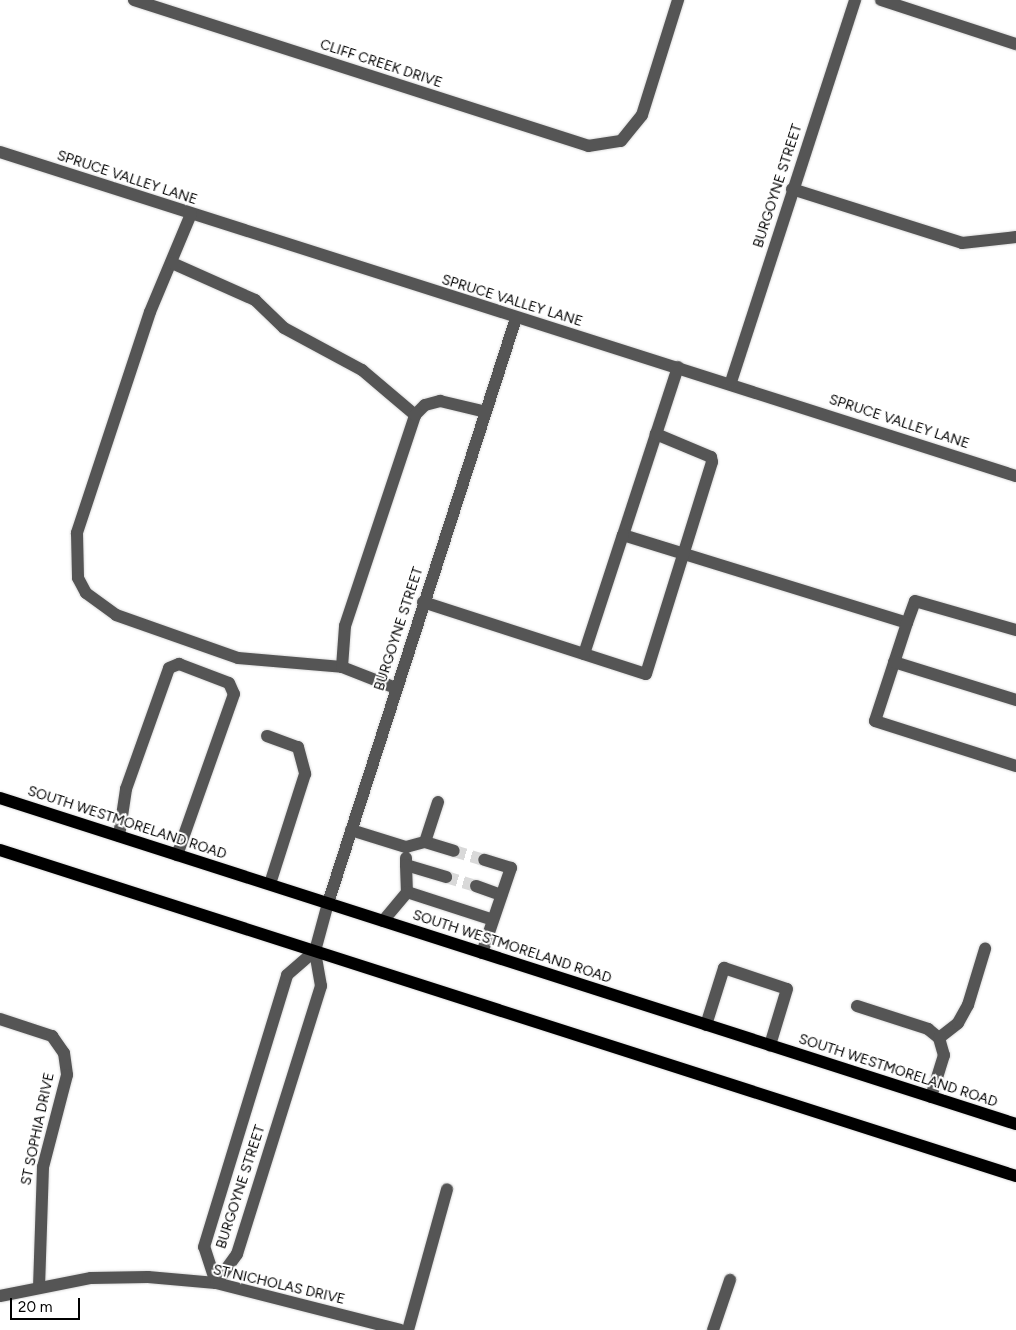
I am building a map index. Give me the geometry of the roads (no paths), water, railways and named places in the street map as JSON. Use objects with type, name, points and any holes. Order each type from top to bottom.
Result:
[{"type":"main road","name":"SOUTH WESTMORELAND ROAD","points":[[0,798],[1016,1124]]},
{"type":"main road","points":[[0,850],[1016,1176]]},
{"type":"street","name":"CLIFF CREEK DRIVE","points":[[134,0],[588,146],[620,141],[642,115],[678,0]]},
{"type":"street","name":"BURGOYNE STREET","points":[[731,382],[792,189],[855,0]]},
{"type":"street","points":[[880,0],[1016,44]]},
{"type":"street","name":"SPRUCE VALLEY LANE","points":[[0,152],[516,318],[731,382],[1016,476]]},
{"type":"street","points":[[792,189],[962,243],[1016,237]]},
{"type":"street","points":[[191,214],[150,312],[77,533],[78,578],[86,593],[116,615],[238,658],[342,667],[396,688]]},
{"type":"street","points":[[172,263],[255,300],[284,328],[362,370],[414,415]]},
{"type":"street","name":"BURGOYNE STREET","points":[[216,1283],[237,1254],[321,986],[315,951],[328,903],[423,602],[516,318]]},
{"type":"street","points":[[584,654],[678,367]]},
{"type":"street","points":[[342,667],[345,626],[414,415],[425,405],[440,401],[486,412]]},
{"type":"street","points":[[423,602],[646,674],[711,457],[656,434]]},
{"type":"street","points":[[623,535],[907,623]]},
{"type":"street","points":[[1016,630],[915,601],[875,721],[1016,766]]},
{"type":"street","points":[[894,662],[1016,700]]},
{"type":"street","points":[[119,836],[126,789],[169,668],[179,664],[229,683],[234,694],[177,855]]},
{"type":"street","points":[[267,736],[298,747],[305,774],[270,884]]},
{"type":"street","points":[[425,842],[438,802]]},
{"type":"street","points":[[351,830],[406,847],[425,842],[454,851]]},
{"type":"street","points":[[383,921],[407,892],[406,847]]},
{"type":"street","points":[[482,953],[511,868],[484,860]]},
{"type":"street","points":[[406,865],[446,877]]},
{"type":"street","points":[[476,886],[501,895]]},
{"type":"street","points":[[407,892],[493,920]]},
{"type":"street","points":[[939,1038],[958,1023],[968,1005],[985,949]]},
{"type":"street","name":"BURGOYNE STREET","points":[[216,1283],[204,1247],[287,974],[315,951]]},
{"type":"street","points":[[706,1025],[724,968],[787,989],[770,1045]]},
{"type":"street","points":[[857,1006],[928,1029],[939,1038],[944,1055],[931,1097]]},
{"type":"street","name":"ST SOPHIA DRIVE","points":[[0,1019],[52,1036],[64,1053],[66,1075],[43,1167],[39,1286]]},
{"type":"street","points":[[408,1330],[447,1189]]},
{"type":"street","name":"ST NICHOLAS DRIVE","points":[[0,1296],[39,1286],[148,1277],[216,1283],[400,1330]]},
{"type":"street","points":[[713,1330],[730,1280]]},
{"type":"tunnel","points":[[454,851],[484,860]]},
{"type":"tunnel","points":[[446,877],[476,886]]}]
